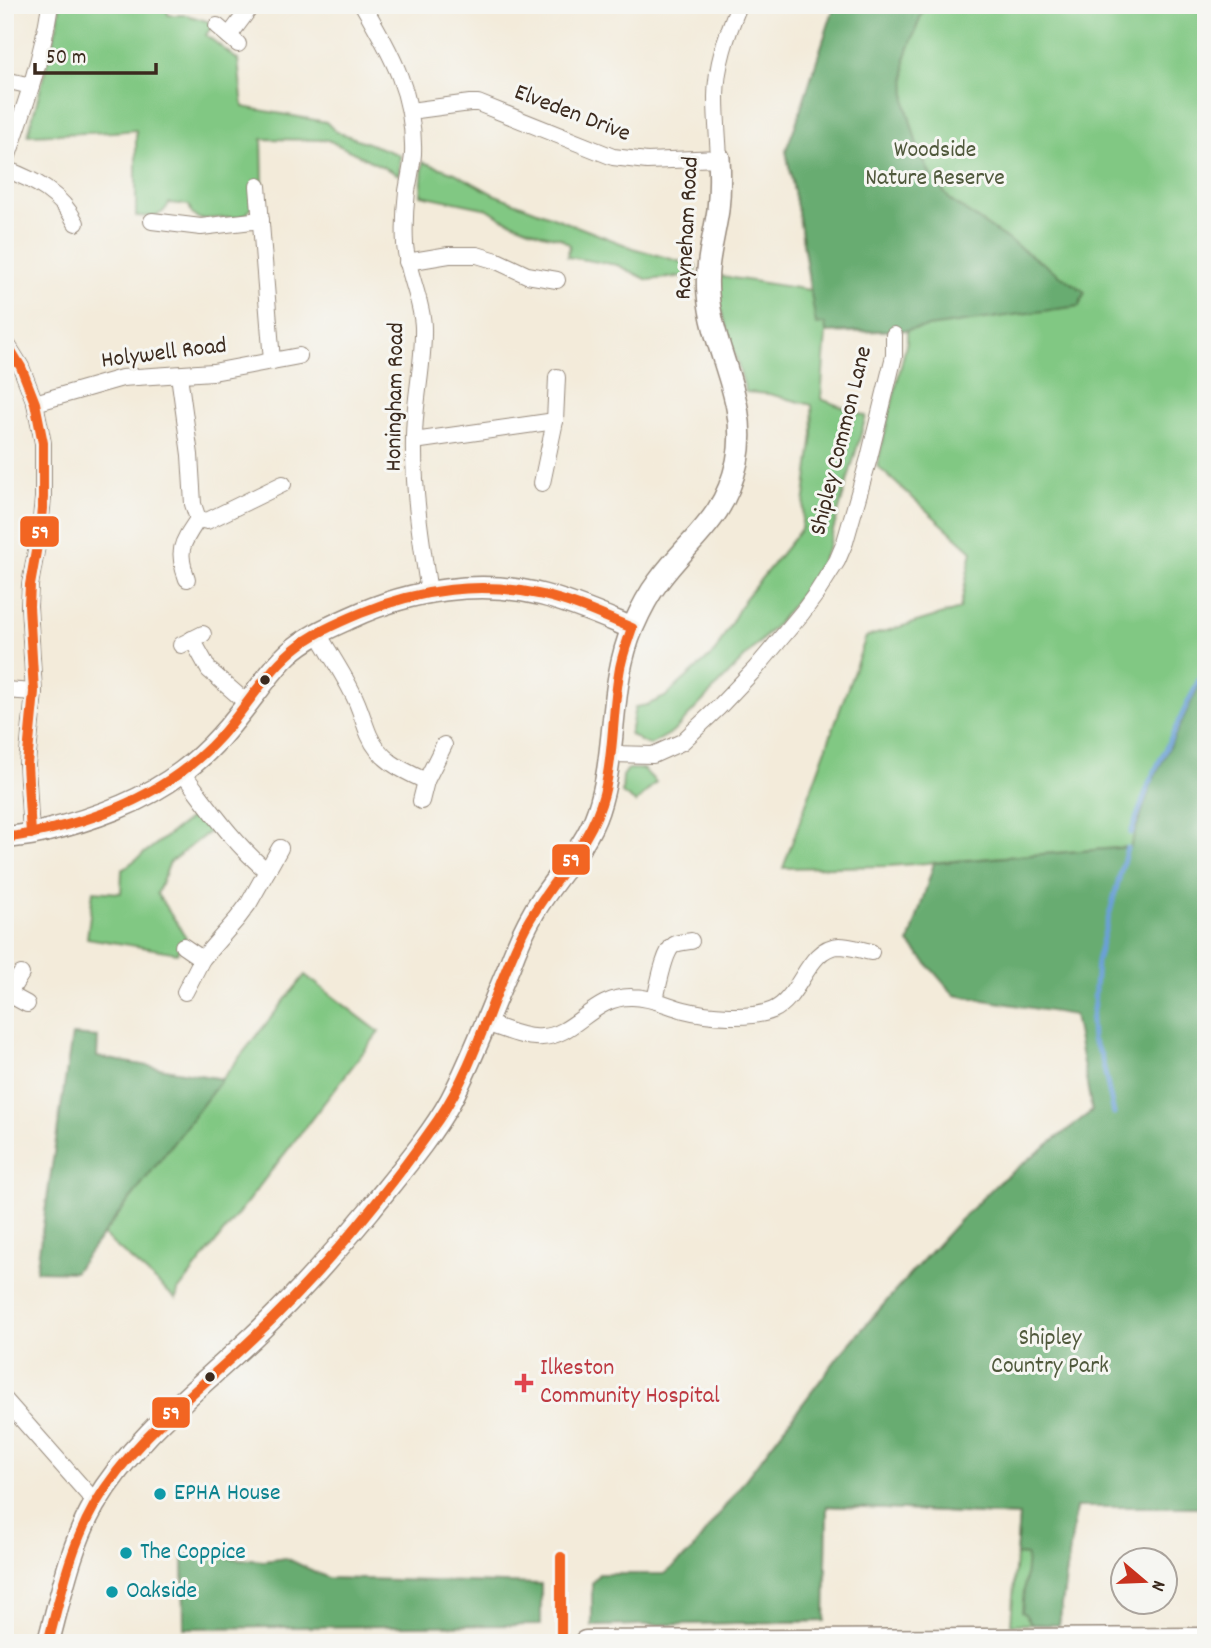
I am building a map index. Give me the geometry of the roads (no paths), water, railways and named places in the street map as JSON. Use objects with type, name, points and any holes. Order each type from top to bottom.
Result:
[{"type":"main road","points":[[586,1643],[1206,1640]]},
{"type":"street","points":[[50,5],[31,86],[5,166],[53,193],[69,210],[76,223]]},
{"type":"street","points":[[228,35],[252,5]]},
{"type":"street","name":"Honingham Road","points":[[363,5],[402,78],[410,111],[413,149],[405,220],[407,262],[423,322],[414,441],[419,529],[429,592]]},
{"type":"street","name":"Rayneham Road","points":[[611,754],[618,677],[632,628],[659,581],[715,516],[726,497],[737,463],[740,428],[738,408],[710,313],[707,287],[720,189],[716,94],[721,58],[739,5]]},
{"type":"street","points":[[5,80],[31,86]]},
{"type":"street","name":"Elveden Drive","points":[[410,111],[478,103],[613,157],[647,161],[719,158]]},
{"type":"street","points":[[258,186],[272,361]]},
{"type":"street","points":[[176,225],[180,209]]},
{"type":"street","points":[[152,221],[201,227],[261,220]]},
{"type":"street","points":[[407,262],[449,255],[477,255],[527,275],[557,281]]},
{"type":"street","name":"Shipley Common Lane","points":[[611,754],[653,755],[682,742],[755,668],[816,594],[845,542],[891,368],[895,349],[894,335]]},
{"type":"street","points":[[5,341],[21,367],[36,403],[44,470],[40,529],[29,606],[34,692],[27,764],[32,834]]},
{"type":"street","name":"Holywell Road","points":[[36,403],[122,378],[213,372],[299,356]]},
{"type":"street","points":[[179,375],[190,455],[193,504],[198,519]]},
{"type":"street","points":[[542,483],[555,421],[557,377]]},
{"type":"street","points":[[414,441],[555,421]]},
{"type":"street","points":[[198,519],[207,520],[283,484]]},
{"type":"street","points":[[187,579],[181,563],[181,552],[184,540],[198,519]]},
{"type":"street","points":[[5,838],[78,822],[122,806],[157,789],[207,751],[290,652],[318,633],[369,609],[429,592],[485,587],[523,591],[565,602],[632,628]]},
{"type":"street","points":[[318,633],[353,694],[370,738],[385,760],[426,781]]},
{"type":"street","points":[[192,639],[209,670],[248,704]]},
{"type":"street","points":[[5,690],[34,692]]},
{"type":"street","points":[[421,801],[426,781],[444,745]]},
{"type":"street","points":[[48,1643],[80,1531],[96,1503],[132,1453],[257,1334],[320,1268],[416,1151],[449,1104],[535,910],[572,860],[596,818],[611,754]]},
{"type":"street","points":[[182,772],[235,842],[267,871]]},
{"type":"street","points":[[185,992],[202,959],[237,919],[280,848]]},
{"type":"street","points":[[485,1023],[529,1037],[544,1037],[560,1033],[608,1001],[631,997],[655,1000],[703,1014],[757,1015],[778,1008],[790,996],[816,958],[829,948],[836,937],[871,952]]},
{"type":"street","points":[[655,1000],[670,949],[678,943],[691,941]]},
{"type":"street","points":[[183,946],[202,959]]},
{"type":"street","points":[[21,974],[7,993],[27,1004]]},
{"type":"street","points":[[5,1400],[96,1503]]},
{"type":"waterway","points":[[1131,833],[1150,781],[1206,665]]},
{"type":"waterway","points":[[1114,1114],[1101,1055],[1092,1040],[1091,1023],[1097,961],[1127,848]]},
{"type":"place","name":"Ilkeston Community Hospital","points":[[524,1383]]},
{"type":"place","name":"EPHA House","points":[[160,1494]]},
{"type":"place","name":"The Coppice","points":[[126,1553]]},
{"type":"place","name":"Oakside","points":[[112,1592]]},
{"type":"park label","name":"Woodside Nature Reserve","points":[[935,165]]},
{"type":"park label","name":"Shipley Country Park","points":[[1050,1353]]}]
